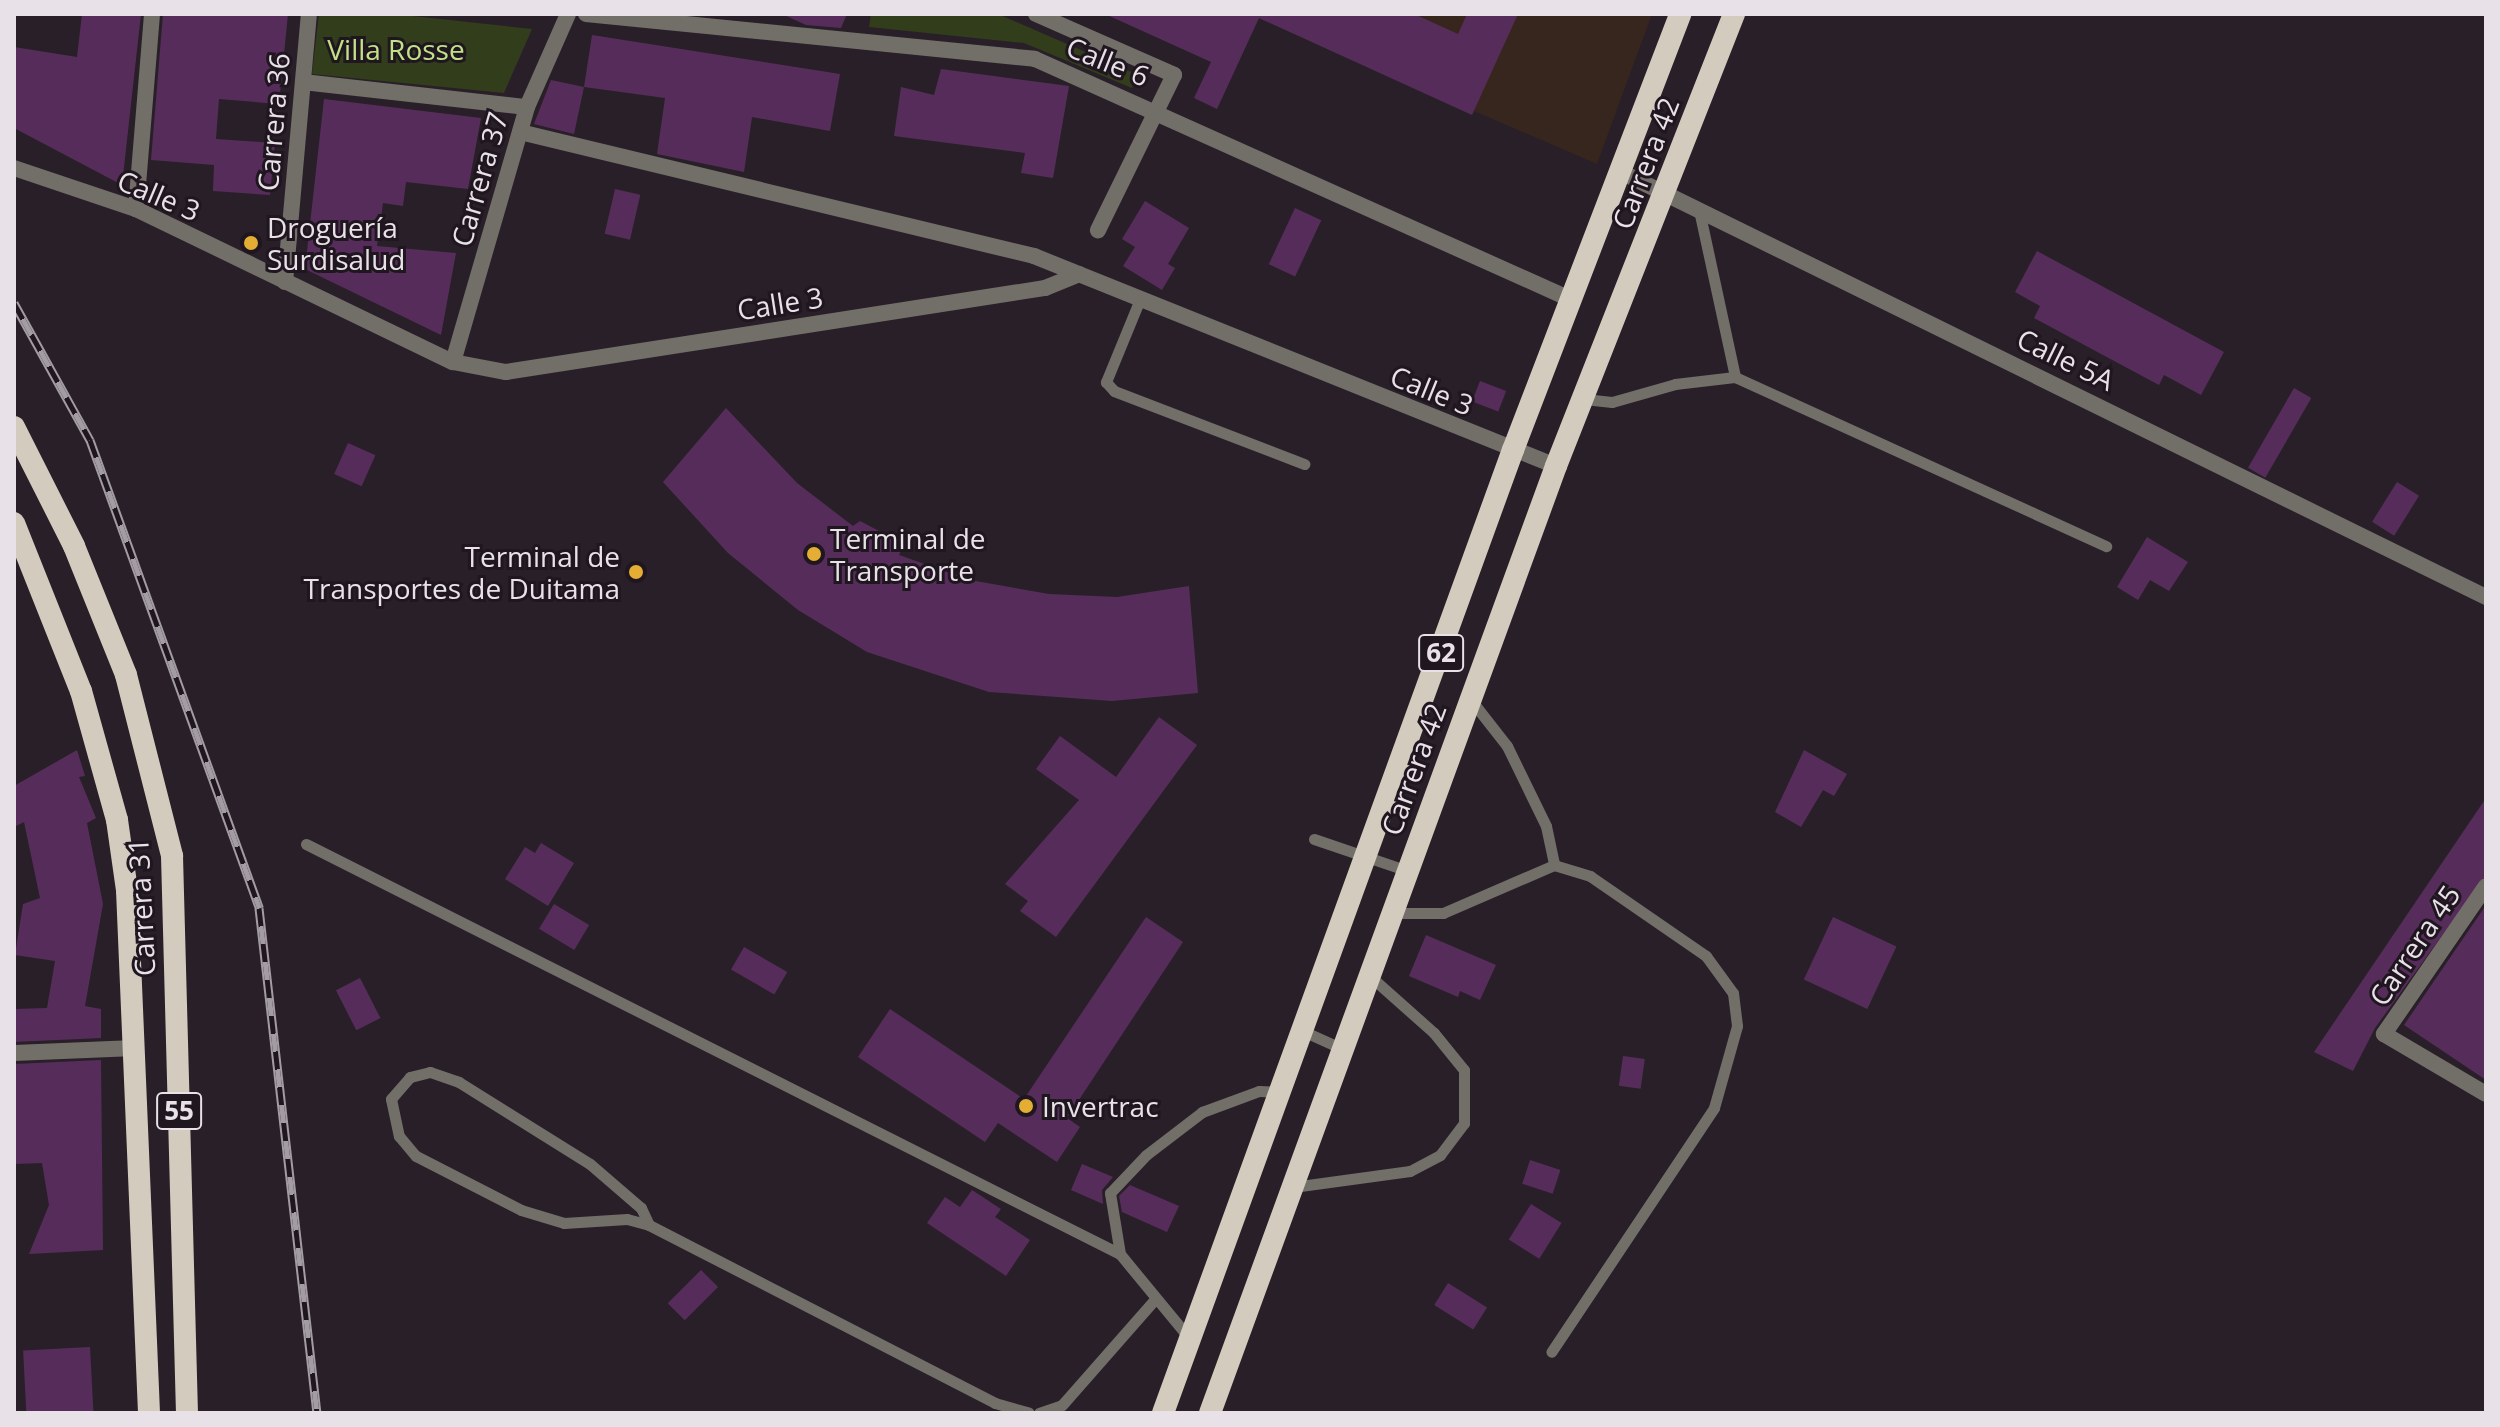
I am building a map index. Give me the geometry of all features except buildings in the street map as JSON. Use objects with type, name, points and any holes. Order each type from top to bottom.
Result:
[{"type":"highway","name":"Carrera 42","points":[[1163,1413],[1305,1032],[1513,450],[1680,14]]},
{"type":"highway","name":"Carrera 42","points":[[1210,1413],[1556,466],[1667,194],[1734,14]]},
{"type":"highway","name":"Carrera 31","points":[[14,427],[74,546],[126,675],[172,856],[187,1413]]},
{"type":"highway","name":"Carrera 31","points":[[14,523],[81,691],[117,820],[127,890],[149,1413]]},
{"type":"street","points":[[136,209],[152,14]]},
{"type":"street","name":"Carrera 36","points":[[285,282],[309,14]]},
{"type":"street","name":"Carrera 37","points":[[453,362],[527,107],[568,14]]},
{"type":"street","name":"Calle 6","points":[[586,14],[715,21],[1035,59],[1160,111],[1570,299]]},
{"type":"street","points":[[1036,14],[1174,75],[1160,111],[1098,230]]},
{"type":"street","points":[[303,82],[527,107]]},
{"type":"street","points":[[520,132],[1034,256],[1079,274]]},
{"type":"street","name":"Calle 3","points":[[14,168],[136,209],[453,362],[506,372],[1045,288],[1079,274],[1556,466]]},
{"type":"street","name":"Calle 5A","points":[[1621,172],[2486,597]]},
{"type":"street","name":"Carrera 45","points":[[2486,886],[2384,1034],[2486,1094]]},
{"type":"street","points":[[14,1053],[135,1048]]},
{"type":"lane","points":[[1699,210],[1735,377]]},
{"type":"lane","points":[[1140,299],[1106,382],[1114,391],[1304,464]]},
{"type":"lane","points":[[1584,399],[1612,402],[1675,384],[1735,377],[2106,546]]},
{"type":"lane","points":[[1470,700],[1507,746],[1546,826],[1554,865]]},
{"type":"lane","points":[[1314,839],[1408,871]]},
{"type":"lane","points":[[306,844],[1120,1254],[1191,1340]]},
{"type":"lane","points":[[1393,913],[1443,913],[1554,865],[1590,876],[1706,956],[1733,993],[1737,1026],[1714,1108],[1551,1352]]},
{"type":"lane","points":[[1292,1187],[1410,1171],[1440,1155],[1464,1123],[1464,1070],[1434,1033],[1370,976]]},
{"type":"lane","points":[[1305,1032],[1343,1049]]},
{"type":"lane","points":[[649,1225],[641,1208],[590,1164],[459,1082],[430,1072],[410,1077],[391,1099],[399,1136],[416,1156],[521,1210],[564,1223],[627,1219],[649,1225],[995,1403],[1029,1413]]},
{"type":"lane","points":[[1120,1254],[1110,1193],[1146,1155],[1202,1112],[1259,1091],[1282,1092]]},
{"type":"lane","points":[[1039,1413],[1062,1405],[1156,1298]]},
{"type":"shaded area","points":[[1249,14],[1652,14],[1597,164]]},
{"type":"green space","name":"Villa Rosse","points":[[319,14],[394,14],[532,29],[504,93],[312,74]]},
{"type":"green space","points":[[871,14],[998,14],[1136,74],[1132,88],[1024,43],[869,27]]},
{"type":"railway","points":[[14,303],[90,440],[259,908],[317,1413]]},
{"type":"place","name":"Droguería Surdisalud","points":[[251,243]]},
{"type":"place","name":"Terminal de Transporte","points":[[814,554]]},
{"type":"place","name":"Terminal de Transportes de Duitama","points":[[636,572]]},
{"type":"place","name":"Invertrac","points":[[1026,1106]]}]
